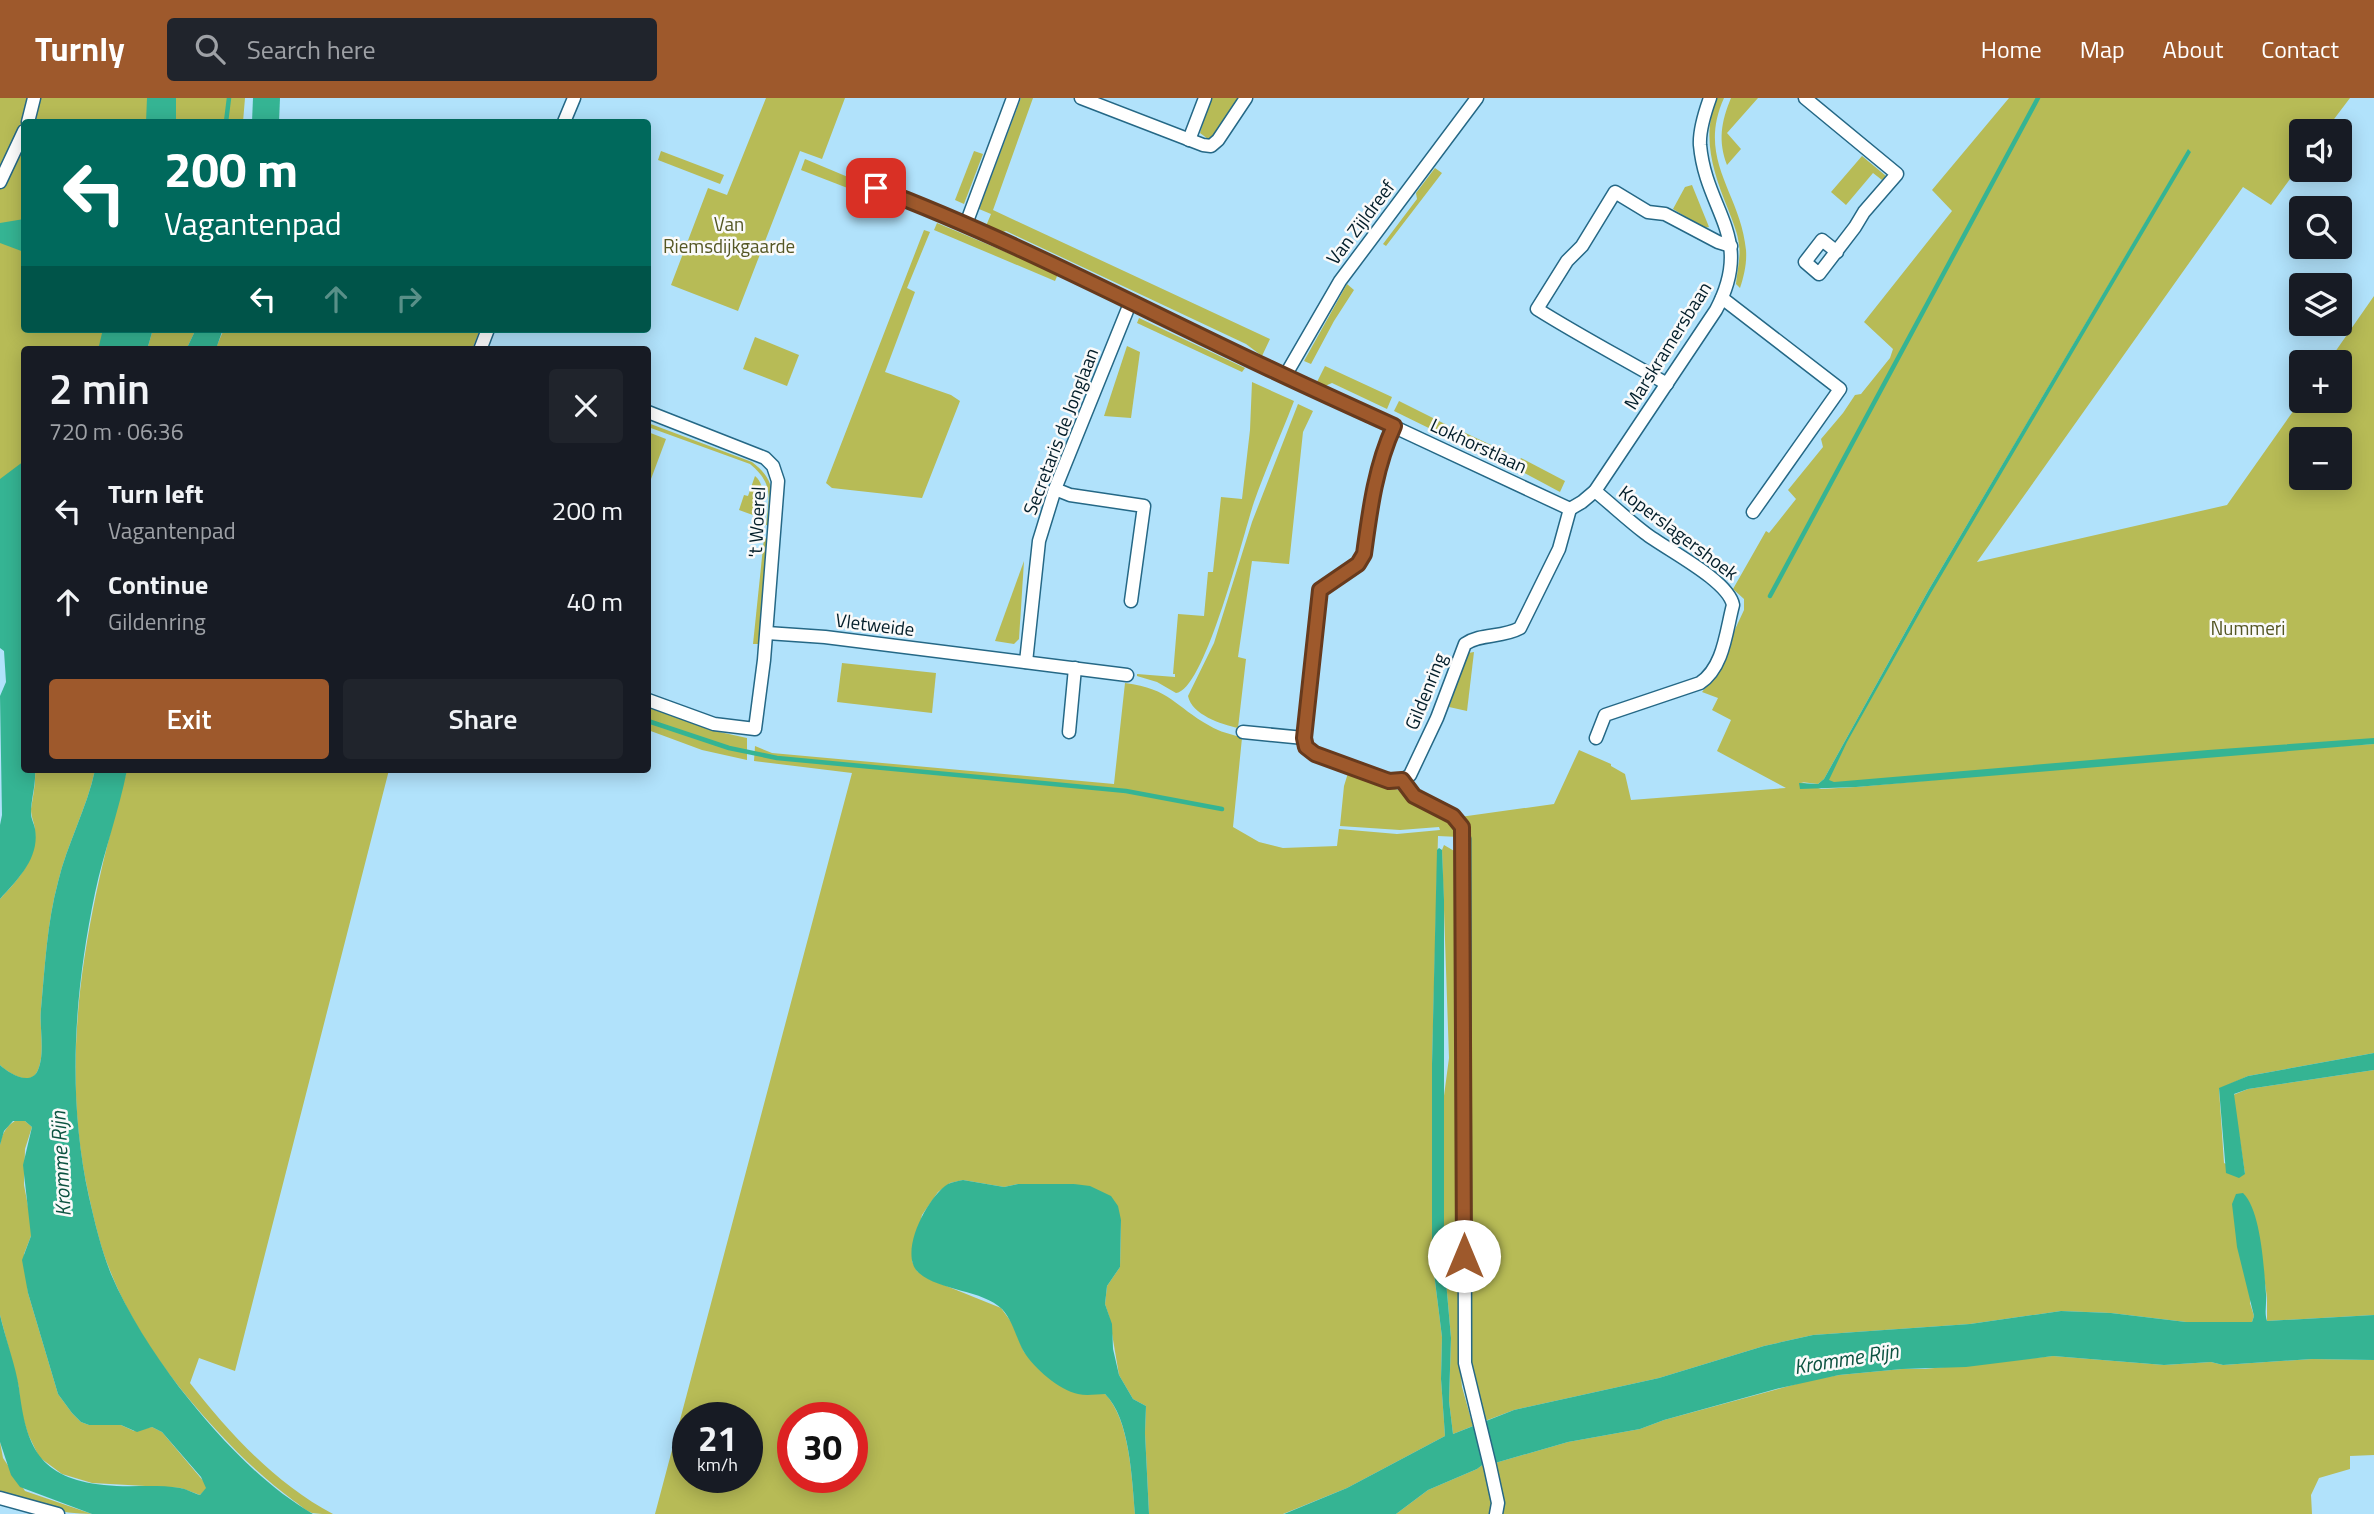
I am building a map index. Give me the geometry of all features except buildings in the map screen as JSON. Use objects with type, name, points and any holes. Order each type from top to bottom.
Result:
[{"type":"street","points":[[30,119],[34,98]]},
{"type":"street","points":[[565,119],[573,98]]},
{"type":"street","points":[[966,224],[1013,98]]},
{"type":"street","points":[[1081,98],[1211,146],[1218,140],[1246,98]]},
{"type":"street","points":[[1189,140],[1205,98]]},
{"type":"street","name":"Van Zijldreef","points":[[1285,376],[1340,281],[1478,98]]},
{"type":"street","name":"Marskramersbaan","points":[[1570,509],[1595,491],[1667,384],[1722,298],[1730,280],[1731,246],[1727,225],[1706,174],[1700,144],[1710,98]]},
{"type":"street","points":[[1805,98],[1898,174],[1864,212],[1837,252]]},
{"type":"street","points":[[0,181],[21,137]]},
{"type":"street","name":"Lokhorstlaan","points":[[876,188],[966,224],[1570,509]]},
{"type":"street","points":[[1667,384],[1604,347],[1587,341],[1537,309],[1567,261],[1582,246],[1615,192],[1648,212],[1665,214],[1731,246]]},
{"type":"street","points":[[1722,298],[1840,389],[1753,512]]},
{"type":"street","name":"Secretaris de Jonglaan","points":[[1026,662],[1039,541],[1055,489],[1131,301]]},
{"type":"street","name":"'t Woerel","points":[[651,413],[765,458],[773,466],[778,481],[767,633]]},
{"type":"street","points":[[1394,426],[1383,451],[1373,489],[1364,554],[1358,564],[1320,590],[1304,738],[1306,747],[1315,754],[1389,781],[1402,780],[1414,796],[1453,816],[1462,827],[1465,1351],[1477,1419],[1498,1503],[1496,1514]]},
{"type":"street","points":[[1055,489],[1070,495],[1144,506],[1131,601]]},
{"type":"street","name":"Koperslagershoek","points":[[1595,491],[1647,534],[1688,561],[1731,596],[1733,605],[1717,665],[1710,676],[1700,683],[1605,715],[1596,738]]},
{"type":"street","name":"Gildenring","points":[[1402,780],[1410,775],[1437,718],[1465,644],[1473,638],[1509,634],[1520,628],[1559,549],[1570,509]]},
{"type":"street","points":[[651,702],[714,724],[755,729],[767,633]]},
{"type":"street","name":"Vletweide","points":[[767,633],[825,637],[1127,675]]},
{"type":"street","points":[[1069,732],[1075,668]]},
{"type":"street","points":[[1243,732],[1304,738]]},
{"type":"street","points":[[0,1498],[58,1514]]},
{"type":"green space","points":[[0,98],[151,98],[152,119],[21,119],[21,333],[109,333],[104,346],[21,346],[21,498],[0,537]]},
{"type":"green space","points":[[176,98],[245,98],[243,119],[176,119]]},
{"type":"green space","name":"Van Riemsdijkgaarde","points":[[766,98],[845,98],[822,159],[800,151],[738,311],[671,285],[708,188],[727,195]]},
{"type":"green space","points":[[1021,98],[1033,98],[993,210],[1270,339],[1262,356],[1246,344],[1006,231],[999,233],[986,226],[991,214],[979,209]]},
{"type":"green space","points":[[1211,98],[1239,98],[1213,137],[1208,139],[1200,133]]},
{"type":"green space","points":[[1717,98],[1724,98],[1717,120],[1717,158],[1737,211],[1746,250],[1740,288],[1736,284],[1739,245],[1714,168],[1709,140],[1712,112]]},
{"type":"green space","points":[[1731,98],[1758,98],[1727,133],[1741,149],[1727,165],[1722,148],[1722,132]]},
{"type":"green space","name":"Nummeri","points":[[2009,98],[2350,98],[2334,119],[2289,119],[2289,180],[2271,205],[2243,187],[1977,562],[2227,505],[2292,413],[2352,413],[2352,350],[2336,350],[2346,336],[2352,336],[2352,328],[2374,296],[2374,742],[2236,753],[2374,744],[2374,1053],[2248,1076],[2219,1089],[2224,1163],[2245,1174],[2233,1095],[2248,1089],[2374,1070],[2374,1315],[2267,1321],[2267,1298],[2260,1246],[2250,1303],[2254,1316],[2252,1322],[2186,1322],[2111,1313],[2061,1311],[1970,1324],[1813,1335],[1764,1346],[1659,1378],[1514,1410],[1485,1421],[1471,1370],[1460,817],[1554,804],[1579,750],[1611,764],[1625,774],[1631,800],[1786,788],[1717,751],[1731,720],[1712,710],[1718,698],[1702,692],[1711,681],[1744,610],[1744,599],[1733,589],[1766,531],[1769,533],[1796,499],[1788,490],[1823,447],[1821,439],[1855,395],[1861,394],[1890,358],[1893,349],[1864,322],[1952,211],[1932,190]],"holes":[[[2188,150],[1908,630],[1827,776],[1827,782],[1834,785],[2191,757],[1856,787],[1821,789],[1801,782],[1818,784],[1824,779],[1928,591]]]},
{"type":"green space","points":[[661,151],[724,175],[720,184],[658,160]]},
{"type":"green space","points":[[974,151],[983,154],[964,204],[955,200]]},
{"type":"green space","points":[[1862,156],[1886,176],[1882,180],[1873,173],[1846,205],[1831,192]]},
{"type":"green space","points":[[805,159],[867,185],[863,194],[801,170]]},
{"type":"green space","points":[[1435,168],[1442,173],[1386,246],[1383,244],[1417,199],[1416,193]]},
{"type":"green space","points":[[1692,185],[1709,227],[1704,228],[1673,209],[1685,187]]},
{"type":"green space","points":[[937,223],[1058,274],[1055,281],[934,230]]},
{"type":"green space","points":[[924,230],[930,232],[907,288],[915,292],[885,372],[951,395],[960,401],[922,498],[832,488],[826,483]]},
{"type":"green space","points":[[1347,284],[1354,290],[1311,364],[1304,361]]},
{"type":"green space","points":[[1139,318],[1245,368],[1242,372],[1137,323]]},
{"type":"green space","points":[[152,333],[194,333],[188,346],[148,346]]},
{"type":"green space","points":[[222,333],[478,333],[474,346],[217,346]]},
{"type":"green space","points":[[755,337],[799,355],[787,386],[743,369]]},
{"type":"green space","points":[[1127,346],[1140,352],[1131,418],[1104,416]]},
{"type":"green space","points":[[1325,366],[1392,397],[1387,409],[1332,383],[1325,386],[1317,382]]},
{"type":"green space","points":[[1252,382],[1294,401],[1254,502],[1211,640],[1199,667],[1187,685],[1176,693],[1137,674],[1175,677],[1173,674],[1178,614],[1204,616],[1208,572],[1213,572],[1221,497],[1242,499]]},
{"type":"green space","points":[[1399,401],[1447,425],[1443,435],[1394,411]]},
{"type":"green space","points":[[1298,404],[1313,411],[1303,432],[1289,564],[1252,561],[1238,657],[1246,659],[1238,728],[1201,713],[1188,696],[1214,643],[1252,522]]},
{"type":"green space","points":[[651,424],[752,462],[766,476],[772,490],[770,526],[766,525],[769,499],[766,485],[758,471],[750,464],[651,428]]},
{"type":"green space","points":[[1459,430],[1506,452],[1502,462],[1454,439]]},
{"type":"green space","points":[[651,433],[666,439],[651,479]]},
{"type":"green space","points":[[1521,458],[1565,481],[1560,492],[1515,468]]},
{"type":"green space","points":[[755,476],[762,490],[761,518],[739,510],[744,495],[748,496]]},
{"type":"green space","points":[[764,538],[768,539],[759,644],[753,644]]},
{"type":"green space","points":[[1024,561],[1019,639],[1014,644],[995,641]]},
{"type":"green space","points":[[1474,652],[1467,711],[1449,707],[1468,653]]},
{"type":"green space","points":[[842,663],[936,673],[932,713],[837,702]]},
{"type":"green space","points":[[1125,683],[1153,689],[1214,728],[1242,738],[1233,827],[1259,842],[1283,848],[1337,846],[1339,829],[1397,834],[1440,830],[1439,827],[1400,830],[1340,826],[1348,773],[1401,791],[1455,824],[1459,837],[1438,836],[1432,1064],[1432,1257],[1442,1337],[1441,1379],[1445,1436],[1347,1488],[1283,1514],[1149,1514],[1146,1406],[1133,1399],[1119,1375],[1105,1304],[1107,1286],[1120,1267],[1121,1220],[1074,1184],[1018,1184],[1004,1187],[963,1180],[950,1183],[938,1192],[922,1215],[912,1261],[917,1271],[929,1279],[1001,1308],[1012,1323],[1024,1352],[1047,1375],[1094,1394],[1105,1394],[1120,1419],[1125,1434],[1135,1514],[655,1514],[672,1450],[672,1493],[763,1493],[763,1402],[685,1402],[852,773],[754,761],[755,746],[772,753],[1114,784]]},
{"type":"green space","points":[[651,706],[715,731],[747,738],[747,760],[702,750],[651,731]]},
{"type":"green space","points":[[35,773],[94,773],[62,868],[51,913],[41,1009],[40,1065],[33,1076],[24,1078],[0,1065],[0,899],[20,877],[33,851],[35,831],[31,809]]},
{"type":"green space","points":[[126,773],[388,773],[235,1371],[199,1358],[190,1383],[237,1439],[273,1473],[333,1514],[310,1512],[274,1486],[237,1452],[204,1416],[144,1338],[121,1295],[104,1253],[88,1192],[79,1138],[77,1032],[90,926]]},
{"type":"green space","points":[[1444,845],[1456,852],[1459,1357],[1462,1387],[1473,1426],[1453,1434],[1449,1401],[1451,1338],[1444,1258],[1442,1111],[1449,1058],[1442,850]]},
{"type":"green space","points":[[19,1119],[32,1127],[25,1149],[24,1185],[31,1222],[31,1236],[24,1254],[28,1293],[58,1394],[81,1422],[89,1425],[121,1425],[134,1431],[152,1427],[162,1432],[205,1483],[207,1488],[200,1495],[181,1488],[92,1483],[62,1474],[39,1457],[20,1408],[19,1388],[0,1315],[0,1145],[6,1129]]},
{"type":"green space","points":[[2053,1356],[2164,1365],[2211,1362],[2223,1365],[2312,1359],[2374,1360],[2374,1455],[2350,1456],[2350,1469],[2319,1478],[2311,1495],[2312,1514],[1500,1514],[1501,1486],[1495,1463],[1568,1442],[1640,1429],[1811,1380],[1839,1375]]},
{"type":"green space","points":[[0,1442],[3,1458],[25,1491],[92,1514],[46,1508],[0,1494]]},
{"type":"green space","points":[[1485,1463],[1493,1502],[1492,1514],[1396,1514],[1428,1490]]},
{"type":"water","points":[[147,98],[176,98],[176,119],[146,119]]},
{"type":"water","points":[[253,98],[280,98],[279,119],[252,119]]},
{"type":"water","points":[[2188,149],[2191,152],[1931,593],[1847,742],[1829,780],[1834,782],[2374,738],[2374,744],[1856,787],[1800,789],[1799,783],[1818,784],[1824,779],[1928,591]]},
{"type":"water","points":[[21,220],[21,251],[0,243],[0,223]]},
{"type":"water","points":[[102,333],[152,333],[148,346],[99,346]]},
{"type":"water","points":[[194,333],[222,333],[217,346],[188,346]]},
{"type":"water","points":[[21,463],[21,773],[35,773],[31,817],[36,840],[31,859],[0,899],[0,696],[6,682],[4,651],[0,648],[0,479]]},
{"type":"water","name":"Kromme Rijn","points":[[94,773],[126,773],[99,877],[88,931],[78,1007],[78,1121],[82,1159],[101,1246],[125,1304],[179,1387],[240,1457],[275,1488],[313,1514],[92,1514],[20,1487],[11,1475],[0,1442],[0,1315],[26,1427],[32,1443],[50,1467],[82,1481],[104,1485],[171,1487],[200,1495],[206,1488],[201,1477],[162,1432],[152,1427],[137,1432],[121,1425],[89,1425],[81,1422],[72,1413],[58,1394],[28,1293],[22,1260],[31,1236],[23,1165],[32,1127],[25,1121],[13,1121],[4,1131],[0,1145],[0,1065],[13,1074],[29,1078],[37,1072],[40,1065],[41,1009],[51,913],[62,868]]},
{"type":"water","name":"Kromme Rijn","points":[[1439,848],[1442,850],[1444,900],[1444,1258],[1451,1338],[1449,1401],[1453,1434],[1514,1410],[1659,1378],[1764,1346],[1813,1335],[1970,1324],[2061,1311],[2111,1313],[2186,1322],[2252,1322],[2254,1316],[2237,1247],[2232,1204],[2236,1194],[2243,1193],[2254,1212],[2258,1226],[2267,1321],[2374,1315],[2374,1360],[2312,1359],[2223,1365],[2211,1362],[2164,1365],[2053,1356],[1966,1367],[1839,1375],[1776,1389],[1640,1429],[1568,1442],[1495,1463],[1485,1463],[1428,1490],[1396,1514],[1284,1514],[1347,1488],[1445,1436],[1441,1379],[1442,1337],[1432,1257],[1432,1064]]},
{"type":"water","points":[[2374,1053],[2374,1070],[2248,1089],[2234,1094],[2245,1174],[2239,1178],[2226,1173],[2219,1088],[2248,1076]]},
{"type":"water","points":[[963,1180],[1004,1187],[1018,1184],[1090,1186],[1111,1196],[1118,1206],[1121,1220],[1120,1267],[1107,1286],[1105,1304],[1112,1324],[1113,1349],[1119,1375],[1133,1399],[1146,1406],[1149,1514],[1135,1514],[1125,1434],[1120,1418],[1105,1394],[1078,1394],[1055,1383],[1028,1358],[1002,1309],[984,1298],[928,1279],[919,1273],[913,1264],[913,1240],[924,1212],[940,1190],[948,1184]]},
{"type":"waterway","points":[[226,119],[229,98]]},
{"type":"waterway","points":[[1770,596],[2038,98]]},
{"type":"waterway","points":[[651,722],[729,748],[777,758],[1126,791],[1222,809]]},
{"type":"route","points":[[876,188],[932,209],[1072,272],[1394,426],[1383,451],[1373,489],[1364,554],[1358,564],[1320,590],[1304,738],[1306,747],[1315,754],[1389,781],[1402,780],[1414,796],[1441,808],[1453,816],[1462,827],[1464,1256]]}]
